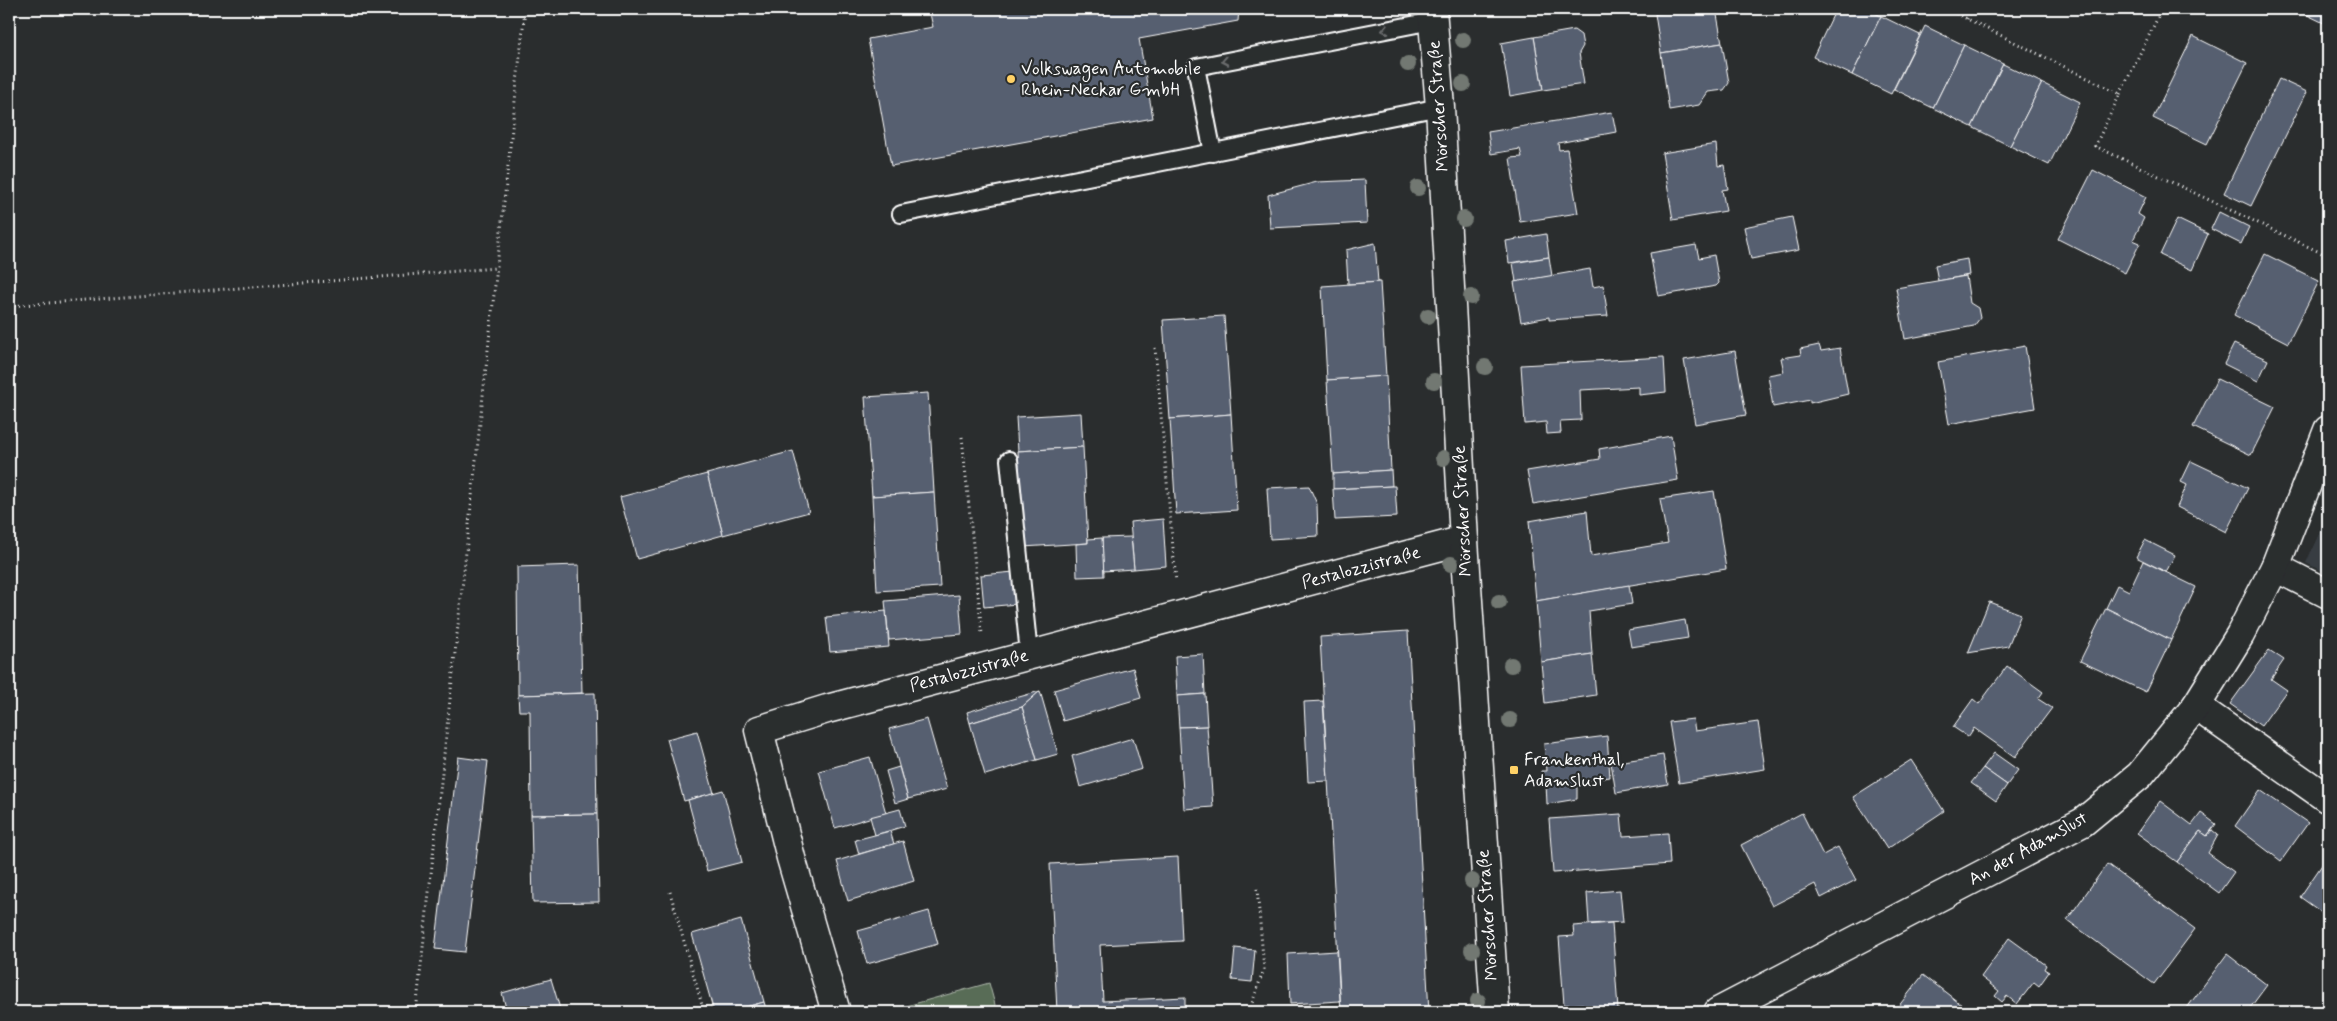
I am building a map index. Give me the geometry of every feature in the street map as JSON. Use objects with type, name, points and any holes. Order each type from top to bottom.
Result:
[{"type":"street","name":"Mörscher Straße","points":[[1432,15],[1440,108],[1464,540],[1494,1012]]},
{"type":"street","name":"An der Adamslust","points":[[1718,1012],[2083,822],[2140,775],[2196,706],[2240,635],[2275,567],[2328,430]]},
{"type":"street","name":"Pestalozzistraße","points":[[836,1012],[791,858],[759,730],[1029,654],[1464,540]]},
{"type":"street","points":[[2275,567],[2328,594]]},
{"type":"street","points":[[2196,706],[2328,799]]},
{"type":"lane","points":[[1213,153],[1196,67],[1432,15]]},
{"type":"lane","points":[[901,214],[1440,108]]},
{"type":"lane","points":[[1009,460],[1029,654]]},
{"type":"path","points":[[416,1012],[525,9]]},
{"type":"path","points":[[1947,9],[2120,94]]},
{"type":"path","points":[[1967,19],[1972,9]]},
{"type":"path","points":[[2162,9],[2095,146],[2328,256]]},
{"type":"path","points":[[9,306],[496,268]]},
{"type":"path","points":[[1155,348],[1179,615]]},
{"type":"path","points":[[962,437],[986,666]]},
{"type":"path","points":[[1249,1012],[1264,969],[1257,888]]},
{"type":"path","points":[[670,892],[704,1012]]},
{"type":"shaded area","points":[[2328,513],[2328,574],[2306,563]]},
{"type":"green space","points":[[989,983],[997,1012],[885,1012]]},
{"type":"building","name":"Volkswagen Automobile Rhein-Neckar GmbH","points":[[929,9],[1239,9],[1238,21],[1139,39],[1153,118],[891,166],[868,39],[933,27]]},
{"type":"building","points":[[1687,9],[1716,9],[1722,43],[1661,53],[1655,14]]},
{"type":"building","points":[[1836,9],[1867,9],[1881,16],[1852,75],[1813,57]]},
{"type":"building","points":[[2295,9],[2328,9],[2328,25]]},
{"type":"building","points":[[1881,16],[1920,35],[1891,94],[1852,75]]},
{"type":"building","points":[[1925,26],[1964,45],[1933,108],[1894,89]]},
{"type":"building","points":[[1574,30],[1581,35],[1583,46],[1579,53],[1584,84],[1543,90],[1534,37]]},
{"type":"building","points":[[2193,36],[2247,63],[2207,144],[2153,118]]},
{"type":"building","points":[[1534,37],[1543,90],[1510,96],[1501,43]]},
{"type":"building","points":[[1722,43],[1729,83],[1724,90],[1708,92],[1699,105],[1669,110],[1661,53]]},
{"type":"building","points":[[1964,45],[2003,64],[1972,127],[1933,108]]},
{"type":"building","points":[[2003,64],[2042,83],[2010,146],[1972,127]]},
{"type":"building","points":[[2279,79],[2307,92],[2251,206],[2224,193]]},
{"type":"building","points":[[2042,83],[2080,102],[2049,165],[2010,146]]},
{"type":"building","points":[[1612,112],[1616,132],[1558,143],[1559,150],[1567,149],[1578,213],[1520,222],[1510,158],[1522,157],[1520,149],[1491,154],[1488,132]]},
{"type":"building","points":[[1716,144],[1718,166],[1724,165],[1728,189],[1722,190],[1726,211],[1673,220],[1662,153]]},
{"type":"building","points":[[2093,170],[2146,197],[2138,214],[2144,218],[2133,240],[2140,243],[2125,273],[2058,239]]},
{"type":"building","points":[[1365,180],[1367,223],[1270,228],[1268,195],[1317,182]]},
{"type":"building","points":[[2219,212],[2249,227],[2241,244],[2211,229]]},
{"type":"building","points":[[1792,217],[1799,250],[1751,259],[1744,227]]},
{"type":"building","points":[[2177,219],[2208,234],[2192,270],[2160,255]]},
{"type":"building","points":[[1546,234],[1549,257],[1509,263],[1506,241]]},
{"type":"building","points":[[1375,243],[1378,282],[1348,284],[1346,250]]},
{"type":"building","points":[[1696,245],[1699,258],[1714,255],[1719,283],[1716,286],[1658,296],[1650,253]]},
{"type":"building","points":[[2265,254],[2319,281],[2288,343],[2234,315]]},
{"type":"building","points":[[1549,257],[1552,276],[1516,282],[1513,263]]},
{"type":"building","points":[[1967,259],[1969,275],[1938,281],[1935,265]]},
{"type":"building","points":[[1590,269],[1593,287],[1603,285],[1608,316],[1549,320],[1549,317],[1521,322],[1514,282]]},
{"type":"building","points":[[1966,276],[1970,303],[1978,308],[1980,318],[1974,326],[1905,339],[1896,288]]},
{"type":"building","points":[[1380,282],[1386,376],[1327,380],[1322,286]]},
{"type":"building","points":[[1224,316],[1231,414],[1170,419],[1163,320]]},
{"type":"building","points":[[2234,344],[2268,360],[2258,381],[2224,364]]},
{"type":"building","points":[[1819,345],[1821,351],[1840,348],[1848,394],[1810,403],[1810,400],[1773,407],[1768,375],[1784,372],[1781,358],[1801,355],[1800,349]]},
{"type":"building","points":[[2025,346],[2035,408],[1949,424],[1938,362]]},
{"type":"building","points":[[1735,351],[1746,415],[1695,424],[1684,360]]},
{"type":"building","points":[[1664,357],[1666,392],[1639,395],[1639,387],[1580,390],[1581,420],[1560,421],[1561,433],[1547,434],[1546,422],[1525,424],[1521,365]]},
{"type":"building","points":[[1386,376],[1391,470],[1333,474],[1327,380]]},
{"type":"building","points":[[2217,379],[2275,407],[2251,455],[2193,427]]},
{"type":"building","points":[[928,393],[934,492],[872,496],[865,397]]},
{"type":"building","points":[[1081,413],[1083,447],[1018,451],[1016,417]]},
{"type":"building","points":[[1231,414],[1237,510],[1176,514],[1170,419]]},
{"type":"building","points":[[1671,436],[1678,480],[1533,504],[1527,471],[1600,459],[1599,449]]},
{"type":"building","points":[[1083,447],[1088,543],[1023,547],[1018,451]]},
{"type":"building","points":[[793,451],[809,512],[723,535],[707,474]]},
{"type":"building","points":[[2191,461],[2248,488],[2226,532],[2177,507],[2187,485],[2181,482]]},
{"type":"building","points":[[1391,470],[1392,486],[1333,489],[1333,474]]},
{"type":"building","points":[[707,474],[723,535],[637,559],[620,497]]},
{"type":"building","points":[[1309,486],[1317,504],[1318,536],[1270,539],[1267,488]]},
{"type":"building","points":[[1395,486],[1397,517],[1335,520],[1333,489]]},
{"type":"building","points":[[1714,491],[1726,569],[1536,601],[1529,521],[1587,511],[1591,556],[1668,543],[1660,499]]},
{"type":"building","points":[[934,492],[940,587],[877,591],[872,496]]},
{"type":"building","points":[[1163,519],[1166,566],[1134,569],[1130,522]]},
{"type":"building","points":[[1131,537],[1134,569],[1103,571],[1102,538]]},
{"type":"building","points":[[1102,538],[1104,576],[1077,577],[1076,544],[1088,543],[1088,539]]},
{"type":"building","points":[[2145,540],[2175,555],[2166,572],[2136,557]]},
{"type":"building","points":[[2143,561],[2196,587],[2171,640],[2106,608],[2117,585],[2129,591]]},
{"type":"building","points":[[579,565],[582,693],[518,695],[517,567]]},
{"type":"building","points":[[1014,572],[1017,604],[984,607],[981,575]]},
{"type":"building","points":[[1629,585],[1632,604],[1589,611],[1592,654],[1541,662],[1536,601]]},
{"type":"building","points":[[959,595],[962,634],[889,640],[885,601]]},
{"type":"building","points":[[1989,602],[2021,614],[2008,646],[1968,653]]},
{"type":"building","points":[[2106,608],[2171,640],[2146,692],[2080,661]]},
{"type":"building","points":[[886,611],[889,647],[830,652],[826,617]]},
{"type":"building","points":[[1685,620],[1688,638],[1631,647],[1628,630]]},
{"type":"building","points":[[1408,631],[1429,1012],[1341,1012],[1320,637]]},
{"type":"building","points":[[2269,650],[2284,660],[2271,679],[2287,690],[2261,726],[2230,704]]},
{"type":"building","points":[[1203,654],[1205,694],[1177,696],[1175,656]]},
{"type":"building","points":[[1592,654],[1596,695],[1545,703],[1541,662]]},
{"type":"building","points":[[2007,666],[2043,692],[2038,699],[2052,708],[2015,757],[1974,728],[1968,737],[1953,727],[1973,699],[1979,704]]},
{"type":"building","points":[[1133,668],[1141,698],[1063,721],[1054,690]]},
{"type":"building","points":[[1040,691],[1022,707],[970,723],[967,712]]},
{"type":"building","points":[[1040,691],[1058,754],[1037,760],[1022,707]]},
{"type":"building","points":[[595,693],[597,814],[531,815],[530,711],[519,711],[518,695]]},
{"type":"building","points":[[1205,694],[1207,726],[1179,727],[1177,696]]},
{"type":"building","points":[[1323,701],[1328,781],[1308,782],[1304,702]]},
{"type":"building","points":[[1022,707],[1037,760],[985,775],[970,723]]},
{"type":"building","points":[[927,719],[947,789],[908,799],[889,729]]},
{"type":"building","points":[[1693,719],[1695,731],[1758,722],[1765,769],[1679,783],[1669,722]]},
{"type":"building","points":[[1207,726],[1213,807],[1184,809],[1179,727]]},
{"type":"building","points":[[697,731],[714,793],[684,801],[667,739]]},
{"type":"building","points":[[1607,736],[1610,777],[1577,782],[1577,799],[1547,804],[1546,783],[1542,783],[1541,771],[1546,771],[1544,744]]},
{"type":"building","points":[[1133,738],[1142,769],[1080,787],[1072,756]]},
{"type":"building","points":[[1994,753],[2018,770],[2007,785],[1983,768]]},
{"type":"building","points":[[1663,755],[1668,784],[1616,793],[1611,763]]},
{"type":"building","points":[[458,757],[488,761],[465,952],[435,949]]},
{"type":"building","points":[[870,757],[886,813],[835,828],[819,771]]},
{"type":"building","points":[[1911,760],[1944,811],[1887,849],[1853,797]]},
{"type":"building","points":[[899,767],[908,799],[895,803],[886,771]]},
{"type":"building","points":[[1983,768],[2007,785],[1996,801],[1971,783]]},
{"type":"building","points":[[723,790],[742,862],[707,871],[688,800]]},
{"type":"building","points":[[2260,790],[2308,823],[2281,861],[2235,826]]},
{"type":"building","points":[[2160,801],[2192,825],[2201,813],[2216,824],[2207,836],[2200,831],[2177,862],[2137,833]]},
{"type":"building","points":[[900,809],[905,826],[875,835],[870,817]]},
{"type":"building","points":[[1802,813],[1823,855],[1838,847],[1856,880],[1821,898],[1815,884],[1772,906],[1741,845]]},
{"type":"building","points":[[597,814],[599,902],[533,903],[531,815]]},
{"type":"building","points":[[1621,814],[1623,836],[1668,833],[1670,864],[1553,873],[1549,819]]},
{"type":"building","points":[[2212,830],[2218,835],[2208,853],[2234,872],[2219,893],[2177,862],[2200,831],[2207,836]]},
{"type":"building","points":[[890,831],[894,844],[859,854],[855,840]]},
{"type":"building","points":[[903,841],[914,881],[848,901],[837,861]]},
{"type":"building","points":[[2328,856],[2328,917],[2300,897]]},
{"type":"building","points":[[1178,857],[1182,941],[1100,945],[1103,1001],[1185,997],[1185,1012],[1057,1012],[1050,864]]},
{"type":"building","points":[[2107,864],[2195,929],[2154,984],[2067,920]]},
{"type":"building","points":[[1620,890],[1623,922],[1589,924],[1587,893]]},
{"type":"building","points":[[929,911],[938,944],[867,964],[858,931]]},
{"type":"building","points":[[741,920],[764,1002],[728,1012],[714,1012],[692,934]]},
{"type":"building","points":[[1612,923],[1618,1010],[1583,1012],[1583,1004],[1564,1005],[1559,937],[1574,936],[1573,926]]},
{"type":"building","points":[[2009,938],[2046,965],[2044,969],[2049,972],[2039,986],[2034,982],[2017,1004],[2007,996],[2002,1002],[1995,996],[1999,991],[1981,977]]},
{"type":"building","points":[[1235,948],[1255,950],[1252,982],[1232,980]]},
{"type":"building","points":[[1337,951],[1340,1001],[1290,1004],[1288,954]]},
{"type":"building","points":[[2227,954],[2267,985],[2247,1012],[2184,1012]]},
{"type":"building","points":[[1923,975],[1967,1009],[1964,1012],[1894,1012]]},
{"type":"building","points":[[551,979],[561,1012],[507,1012],[502,993]]},
{"type":"building","points":[[764,1002],[767,1012],[728,1012]]},
{"type":"place","name":"Volkswagen Automobile Rhein-Neckar GmbH","points":[[1011,79]]},
{"type":"place","name":"Frankenthal, Adamslust","points":[[1514,770]]}]
